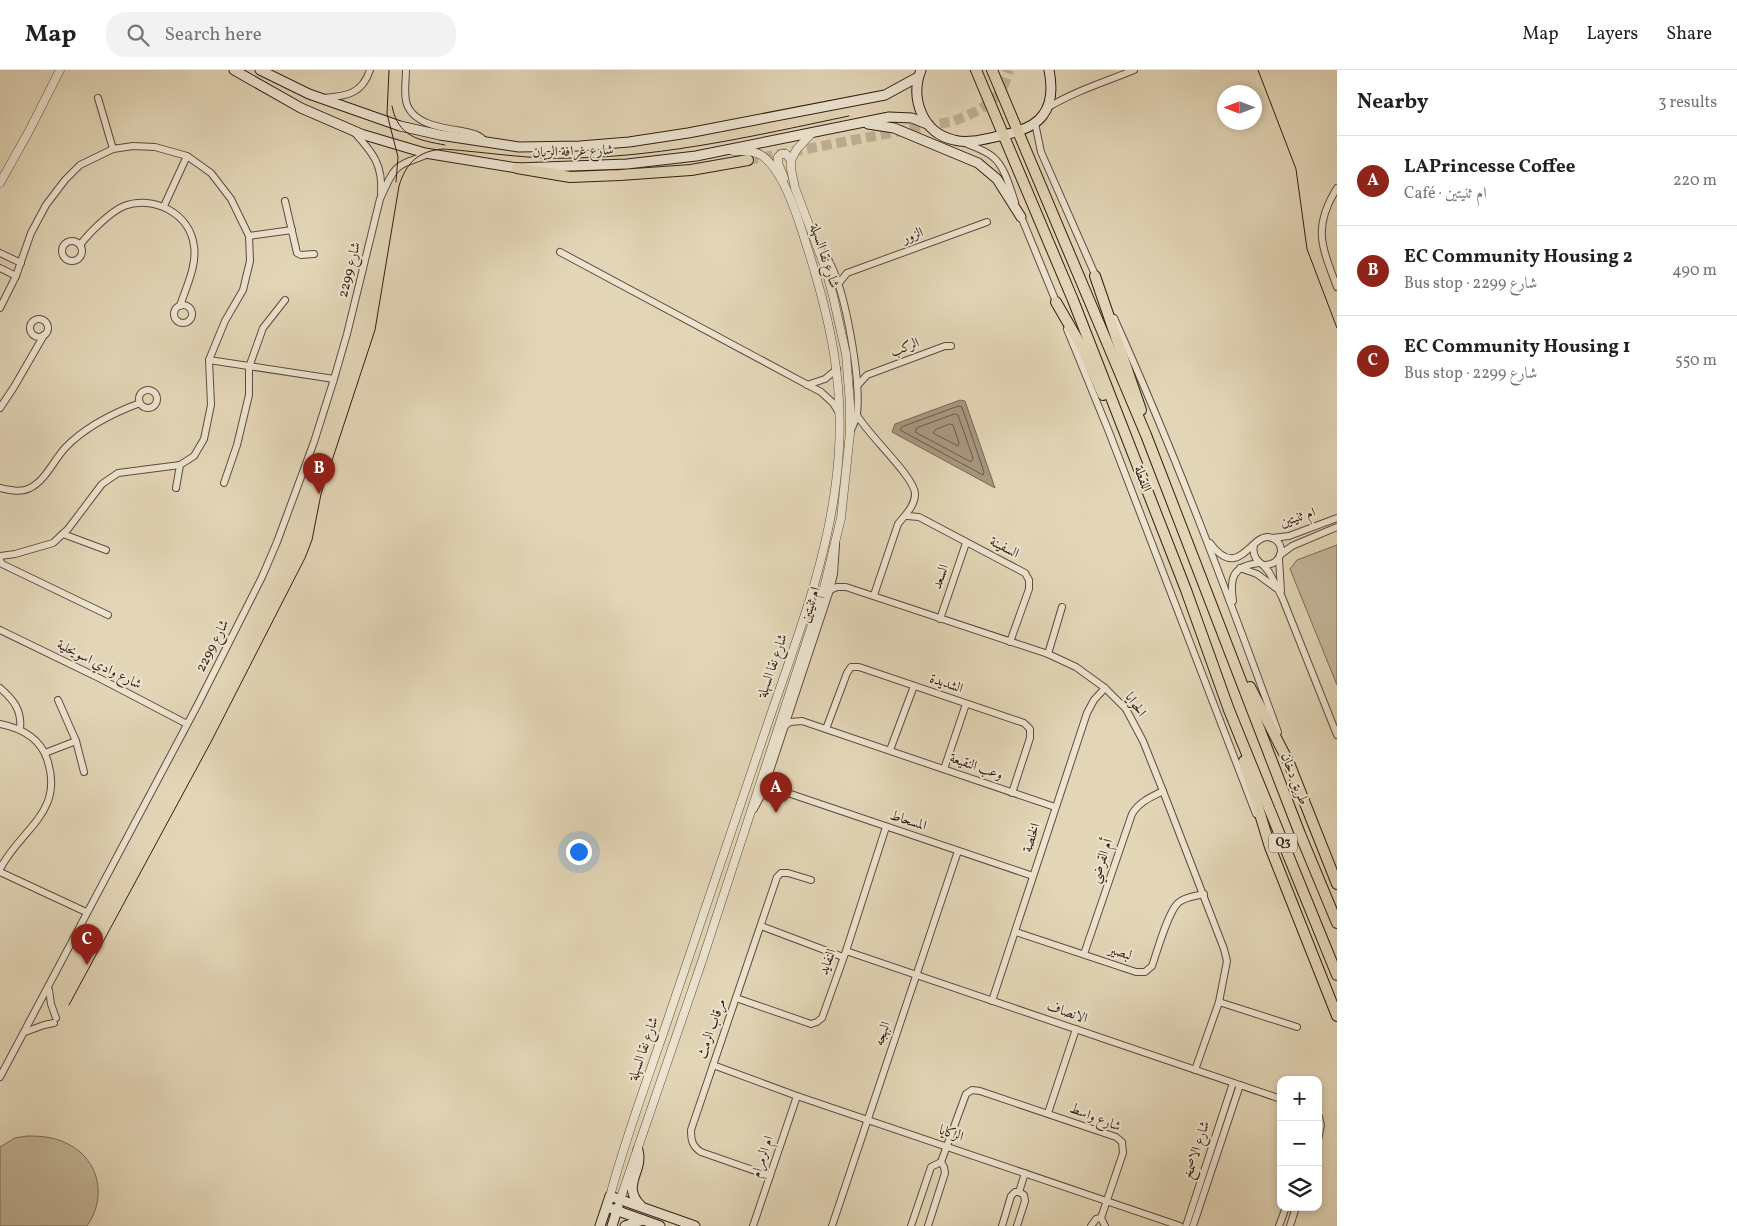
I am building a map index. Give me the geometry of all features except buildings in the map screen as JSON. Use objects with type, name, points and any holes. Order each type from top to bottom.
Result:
[{"type":"main road","name":"شارع غرافة الريان","points":[[234,70],[301,108],[354,131],[396,146],[430,154],[517,168],[626,164],[714,152],[889,117],[912,118],[927,124]]},
{"type":"main road","name":"شارع غرافة الريان","points":[[260,70],[320,98],[400,126],[440,135],[519,147],[580,146],[648,139],[697,131],[884,95],[920,74]]},
{"type":"main road","name":"اللقطة","points":[[976,70],[1073,300],[1186,590],[1230,710]]},
{"type":"main road","name":"اللقطة","points":[[992,70],[1146,435],[1228,644]]},
{"type":"main road","name":"اللقطة","points":[[927,124],[942,136],[955,141],[1003,135],[1018,131],[1035,123],[1047,108],[1051,95],[1052,82],[1050,70]]},
{"type":"main road","points":[[920,74],[916,94],[917,102],[922,117],[927,124]]},
{"type":"main road","points":[[863,123],[894,128],[978,163],[998,179],[1021,218]]},
{"type":"main road","points":[[517,168],[570,177],[691,170],[748,160]]},
{"type":"main road","points":[[1095,276],[1137,395],[1146,435]]},
{"type":"main road","points":[[1056,302],[1083,349],[1110,409],[1122,426]]},
{"type":"main road","points":[[1228,644],[1289,763],[1337,884]]},
{"type":"main road","name":"طريق دخان","points":[[1228,644],[1300,834],[1337,923]]},
{"type":"main road","points":[[1230,710],[1270,847],[1337,1016]]},
{"type":"main road","name":"Q3","points":[[1230,710],[1337,975]]},
{"type":"main road","points":[[638,1150],[640,1158],[631,1188],[633,1197],[641,1207]]},
{"type":"main road","points":[[610,1196],[695,1226]]},
{"type":"main road","name":"شارع نقا السهلة","points":[[600,1226],[610,1196]]},
{"type":"main road","name":"شارع نقا السهلة","points":[[612,1226],[620,1200]]},
{"type":"main road","points":[[606,1207],[660,1226]]},
{"type":"main road","points":[[625,1226],[643,1220]]},
{"type":"street","points":[[0,183],[60,70]]},
{"type":"street","points":[[320,98],[339,97],[353,93],[365,83],[370,70]]},
{"type":"street","points":[[406,70],[406,97],[412,114],[427,123],[478,135],[486,142]]},
{"type":"street","points":[[1047,108],[1080,90],[1098,85],[1134,70]]},
{"type":"street","points":[[98,98],[113,149]]},
{"type":"street","points":[[1035,123],[1041,152],[1140,375],[1204,534],[1289,763]]},
{"type":"street","name":"شارع 2299","points":[[0,1077],[228,646],[277,542],[314,442],[334,379],[380,199],[382,179],[379,165],[370,150],[354,131]]},
{"type":"street","points":[[790,196],[777,160],[779,155],[786,154],[791,160],[797,148],[812,133]]},
{"type":"street","name":"اللقطة","points":[[961,141],[983,150],[994,158],[1002,170],[1109,432],[1246,792],[1270,847]]},
{"type":"street","points":[[0,308],[16,276],[31,232],[46,205],[64,180],[80,165],[113,149],[133,146],[154,147],[187,156],[211,173],[231,198],[249,236],[250,261],[243,290],[225,321],[209,360],[211,405],[204,439],[194,456],[180,465],[118,474],[102,484],[68,529],[54,542],[0,558],[2,564],[108,615]]},
{"type":"street","name":"شارع نقا السهلة","points":[[610,1196],[817,579],[836,481],[839,413],[837,369],[823,297],[790,196],[772,167],[758,154],[746,151],[714,152]]},
{"type":"street","name":"شارع 2299","points":[[380,199],[396,168],[403,163],[430,154]]},
{"type":"street","points":[[164,206],[187,156]]},
{"type":"street","name":"شارع نقا السهلة","points":[[620,1200],[824,588],[844,496],[850,433],[848,378],[842,331],[828,278],[793,183],[791,160]]},
{"type":"street","points":[[1337,188],[1329,201],[1322,219],[1321,239],[1337,287]]},
{"type":"street","points":[[285,201],[297,253],[301,255],[314,254]]},
{"type":"street","points":[[80,245],[123,207],[143,202],[164,206],[179,216],[190,231],[194,245],[194,262],[183,296],[183,306]]},
{"type":"street","name":"الزور","points":[[847,273],[987,222]]},
{"type":"street","points":[[249,236],[292,230]]},
{"type":"street","points":[[74,241],[80,245],[82,250],[81,256],[73,261],[63,254],[63,246],[70,241],[87,237]]},
{"type":"street","name":"شارع نقا السهلة","points":[[815,244],[827,257],[834,270],[848,322],[857,386],[857,415],[850,433]]},
{"type":"street","points":[[560,252],[827,398],[839,413]]},
{"type":"street","points":[[0,254],[21,263]]},
{"type":"street","points":[[0,268],[16,276]]},
{"type":"street","points":[[834,270],[847,273]]},
{"type":"street","points":[[838,284],[847,273]]},
{"type":"street","points":[[224,483],[237,445],[249,395],[249,367],[263,328],[285,300]]},
{"type":"street","points":[[0,408],[14,387],[47,329],[44,321],[38,319],[30,325],[31,331],[35,336],[36,348]]},
{"type":"street","points":[[35,336],[44,335]]},
{"type":"street","name":"الركب","points":[[866,375],[946,346],[951,346]]},
{"type":"street","points":[[209,360],[334,379]]},
{"type":"street","points":[[806,386],[825,379],[837,369]]},
{"type":"street","points":[[855,370],[866,375]]},
{"type":"street","points":[[857,386],[866,375]]},
{"type":"street","points":[[0,488],[14,491],[29,489],[41,479],[66,447],[79,435],[120,410],[140,403]]},
{"type":"street","points":[[857,415],[874,439],[914,487],[915,498],[906,516],[898,524],[874,596]]},
{"type":"street","points":[[176,488],[180,465]]},
{"type":"street","name":"السفينة","points":[[906,516],[919,517],[1025,573],[1029,580],[1029,589],[1010,642]]},
{"type":"street","name":"ام ثنيتين","points":[[1272,538],[1288,536],[1334,519],[1336,527],[1292,546],[1280,557]]},
{"type":"street","points":[[63,534],[106,550]]},
{"type":"street","points":[[1204,534],[1218,552],[1229,557],[1242,555],[1260,539],[1272,538],[1279,545],[1278,569],[1281,594]]},
{"type":"street","name":"ام ثنيتين","points":[[750,814],[763,792],[830,590],[836,556],[835,542]]},
{"type":"street","name":"السعد","points":[[940,619],[966,542]]},
{"type":"street","points":[[1254,545],[1254,555],[1269,572],[1281,594],[1337,735]]},
{"type":"street","points":[[1234,612],[1232,582],[1235,573],[1240,568],[1272,564],[1280,557]]},
{"type":"street","points":[[1240,568],[1257,574],[1281,594]]},
{"type":"street","name":"الحوايا","points":[[834,574],[846,587]]},
{"type":"street","name":"الحوايا","points":[[830,590],[837,587],[846,587],[1048,654],[1076,667],[1106,688],[1126,709],[1143,741],[1164,791],[1204,894],[1227,961],[1219,1002],[1195,1070]]},
{"type":"street","points":[[1048,654],[1062,607]]},
{"type":"street","name":"شارع وادي اسويحلية","points":[[0,630],[101,679],[187,724]]},
{"type":"street","name":"الشديدة","points":[[826,729],[847,673],[851,668],[859,667],[1024,722],[1030,729],[1030,738],[1012,792]]},
{"type":"street","points":[[890,750],[914,686]]},
{"type":"street","points":[[0,688],[19,710],[21,718],[20,729]]},
{"type":"street","name":"الخلصة","points":[[992,1001],[1087,712],[1094,700],[1106,688]]},
{"type":"street","points":[[58,700],[76,741],[84,772]]},
{"type":"street","points":[[944,769],[966,704]]},
{"type":"street","points":[[790,707],[800,721]]},
{"type":"street","points":[[785,726],[790,722],[800,721]]},
{"type":"street","name":"وعب النقيعة","points":[[800,721],[1055,807]]},
{"type":"street","points":[[0,724],[20,729],[34,740],[45,753],[52,781],[52,790],[47,806],[33,828],[10,853],[0,870],[86,912]]},
{"type":"street","points":[[45,753],[76,741]]},
{"type":"street","points":[[768,776],[776,789]]},
{"type":"street","points":[[763,792],[776,789]]},
{"type":"street","name":"المسحاط","points":[[776,789],[1033,876]]},
{"type":"street","name":"أم القرضي","points":[[1084,954],[1132,814],[1136,806],[1164,791]]},
{"type":"street","name":"النفايد","points":[[736,998],[811,1024],[822,1018],[886,827]]},
{"type":"street","name":"البهجه","points":[[832,1226],[958,851]]},
{"type":"street","name":"مرقاب الرمث","points":[[770,1176],[701,1152],[693,1145],[691,1130],[778,877],[781,873],[788,873],[811,880]]},
{"type":"street","name":"لبصير","points":[[1016,932],[1136,972],[1145,972],[1152,966],[1172,913],[1178,903],[1204,894]]},
{"type":"street","name":"الانصاف","points":[[761,926],[844,954],[916,975],[1277,1098]]},
{"type":"street","points":[[25,1032],[55,1020],[48,988]]},
{"type":"street","points":[[1219,1002],[1297,1027]]},
{"type":"street","name":"شارع واسط","points":[[1048,1113],[1076,1030]]},
{"type":"street","name":"الركايا","points":[[713,1065],[797,1096],[1180,1226]]},
{"type":"street","name":"شارع الاصمخ","points":[[1186,1226],[1233,1082]]},
{"type":"street","name":"شارع الاصمخ","points":[[1193,1226],[1240,1085]]},
{"type":"street","name":"شارع واسط","points":[[946,1146],[966,1094],[972,1090],[1048,1113],[1116,1137],[1122,1142],[1123,1153],[1107,1200]]},
{"type":"street","name":"ام الرمرام","points":[[753,1226],[797,1096]]},
{"type":"street","points":[[911,1226],[931,1167],[941,1162],[946,1146]]},
{"type":"street","points":[[928,1226],[945,1173],[941,1162]]},
{"type":"street","points":[[1019,1192],[1025,1173]]},
{"type":"street","points":[[1002,1226],[1011,1196],[1015,1192],[1019,1192],[1024,1195],[1025,1201],[1017,1226]]},
{"type":"street","points":[[1105,1226],[1101,1218],[1107,1200]]},
{"type":"street","points":[[1279,1226],[1285,1211]]},
{"type":"street","points":[[1290,1226],[1295,1211]]},
{"type":"street","points":[[1091,1226],[1096,1219],[1101,1218]]},
{"type":"shaded area","points":[[1337,545],[1337,685],[1290,569],[1297,560]]},
{"type":"shaded area","points":[[27,1136],[48,1137],[68,1144],[79,1151],[87,1160],[97,1180],[98,1192],[97,1204],[87,1226],[0,1226],[0,1147],[15,1138]]},
{"type":"water","points":[[960,400],[965,401],[995,488],[892,432],[895,424]]},
{"type":"tunnel","points":[[748,160],[954,121],[987,105],[998,95],[1009,70]]},
{"type":"tram line","points":[[389,70],[387,114],[398,157],[396,182]]},
{"type":"tram line","points":[[1258,70],[1296,169],[1307,249],[1337,328]]},
{"type":"tram line","points":[[392,106],[395,116],[404,131],[418,139],[445,145]]},
{"type":"tram line","points":[[69,1005],[212,740],[305,558],[312,540],[321,494],[375,330],[399,186],[409,165],[427,152],[443,149],[558,158],[644,153],[713,143],[849,116]]},
{"type":"place","name":"EC Community Housing 2","points":[[319,494]]},
{"type":"place","name":"LAPrincesse Coffee","points":[[776,813]]},
{"type":"place","name":"EC Community Housing 1","points":[[87,965]]}]
